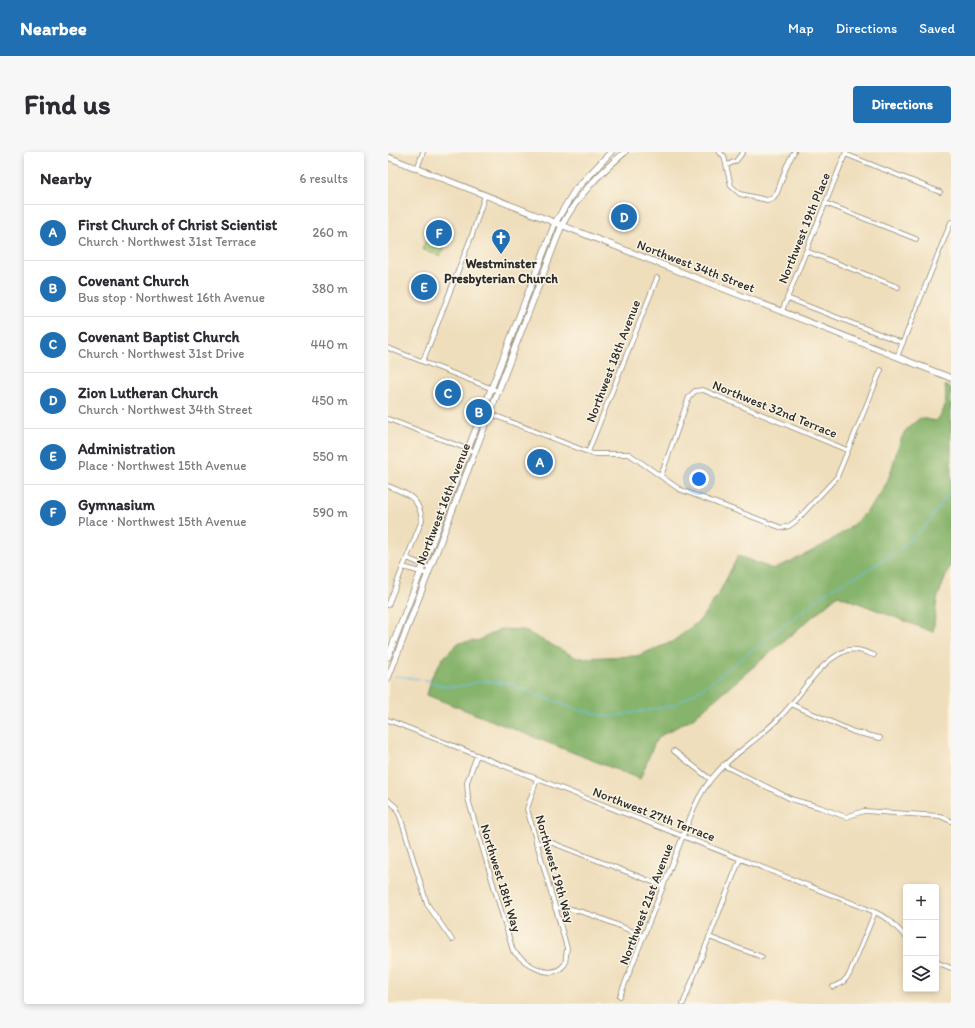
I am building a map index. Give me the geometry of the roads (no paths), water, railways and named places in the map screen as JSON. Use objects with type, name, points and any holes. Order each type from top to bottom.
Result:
[{"type":"main road","name":"Northwest 16th Avenue","points":[[388,657],[521,310],[556,223],[575,190],[593,169],[611,152]]},
{"type":"main road","name":"Northwest 16th Avenue","points":[[388,678],[562,225],[573,206],[589,185],[625,152]]},
{"type":"main road","name":"Northwest 34th Street","points":[[388,157],[951,378]]},
{"type":"main road","points":[[521,310],[528,313]]},
{"type":"main road","points":[[394,640],[401,643]]},
{"type":"street","points":[[417,169],[423,152]]},
{"type":"street","points":[[719,152],[724,156],[731,186],[740,194],[767,200],[773,198],[777,193],[787,165],[794,152]]},
{"type":"street","points":[[727,165],[736,161],[743,152]]},
{"type":"street","points":[[845,153],[940,192]]},
{"type":"street","name":"Northwest 19th Place","points":[[782,311],[845,153]]},
{"type":"street","points":[[424,361],[472,236],[485,195]]},
{"type":"street","points":[[825,203],[916,239]]},
{"type":"street","points":[[897,357],[951,222]]},
{"type":"street","points":[[806,251],[898,287]]},
{"type":"street","name":"Northwest 18th Avenue","points":[[588,452],[657,278]]},
{"type":"street","points":[[787,298],[903,343]]},
{"type":"street","points":[[388,348],[498,391]]},
{"type":"street","points":[[483,411],[594,454],[629,454],[680,489],[782,528],[789,526],[796,521],[836,476],[881,370]]},
{"type":"street","name":"Northwest 32nd Terrace","points":[[661,476],[689,398],[695,391],[703,390],[847,450]]},
{"type":"street","points":[[388,419],[475,452]]},
{"type":"street","points":[[388,486],[413,498],[420,508],[422,520],[388,605]]},
{"type":"street","points":[[407,558],[423,565],[429,571]]},
{"type":"street","points":[[404,567],[420,573],[429,571]]},
{"type":"street","name":"Northwest 21st Avenue","points":[[620,996],[683,836],[699,798],[710,780],[724,765],[781,717],[816,674],[842,653],[847,650],[860,650],[874,655]]},
{"type":"street","points":[[791,704],[854,732],[880,738]]},
{"type":"street","name":"Northwest 27th Terrace","points":[[388,720],[875,912],[888,919],[903,934]]},
{"type":"street","points":[[674,751],[710,780]]},
{"type":"street","name":"Northwest 18th Way","points":[[477,755],[466,782],[468,799],[513,951],[524,962],[544,971],[551,972],[563,966]]},
{"type":"street","points":[[724,765],[791,799],[846,817],[864,811],[940,816],[951,821]]},
{"type":"street","name":"Northwest 19th Way","points":[[537,779],[527,809],[568,948],[567,957],[563,966]]},
{"type":"street","points":[[388,800],[396,807],[401,819],[427,904],[452,940]]},
{"type":"street","points":[[536,843],[550,842],[663,886]]},
{"type":"street","points":[[683,1004],[740,859]]},
{"type":"street","points":[[555,908],[562,907],[576,910],[644,936]]},
{"type":"street","points":[[833,987],[843,982],[850,975],[875,912]]},
{"type":"street","points":[[709,937],[762,957]]},
{"type":"street","points":[[939,963],[951,968]]},
{"type":"waterway","points":[[395,676],[426,680],[443,686],[457,687],[482,681],[506,683],[575,709],[610,717],[675,705],[710,683],[832,588],[861,574],[895,553],[924,528],[951,490]]},
{"type":"place","name":"Zion Lutheran Church","points":[[624,217]]},
{"type":"place","name":"Gymnasium","points":[[439,233]]},
{"type":"place","name":"Westminster Presbyterian Church","points":[[501,255]]},
{"type":"place","name":"Administration","points":[[424,287]]},
{"type":"place","name":"Covenant Baptist Church","points":[[448,393]]},
{"type":"place","name":"Covenant Church","points":[[479,412]]},
{"type":"place","name":"First Church of Christ Scientist","points":[[540,462]]}]
